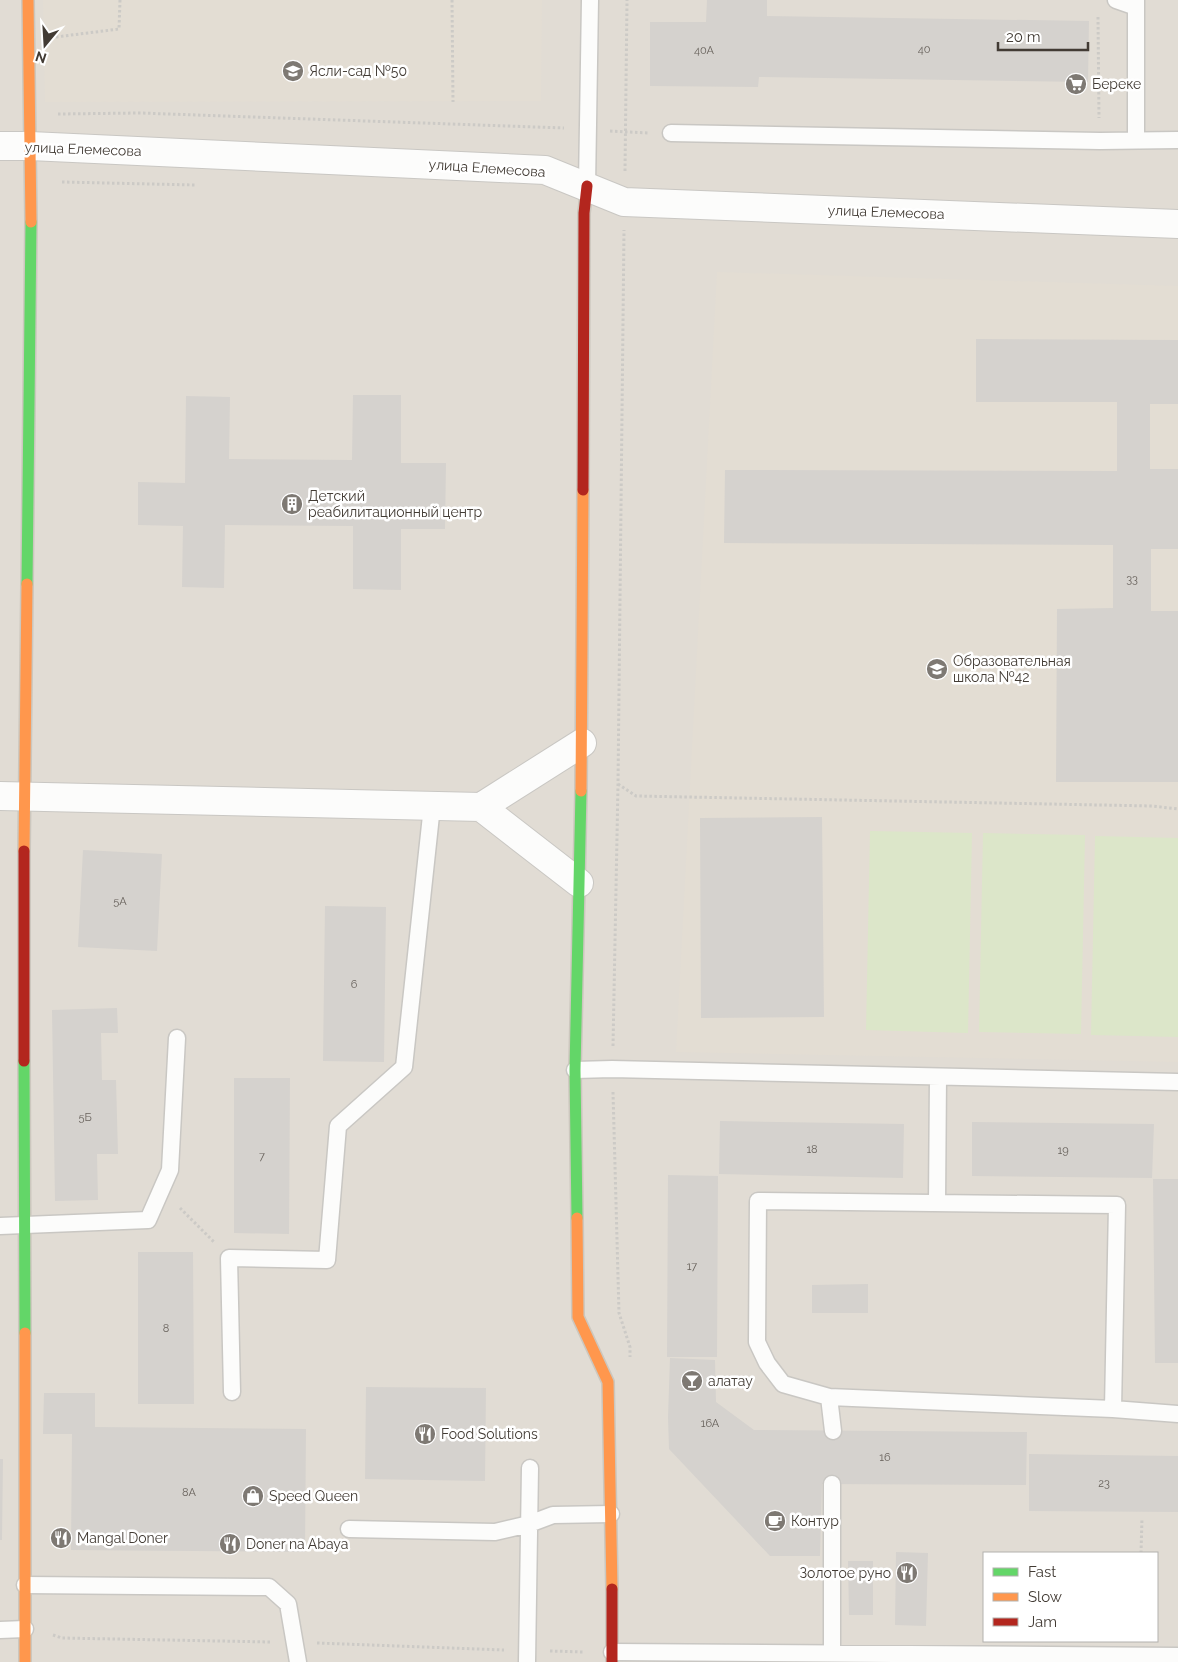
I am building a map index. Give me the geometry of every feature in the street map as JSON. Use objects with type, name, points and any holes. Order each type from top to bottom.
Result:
[{"type":"street","points":[[25,1662],[24,1226],[12,796],[32,182],[28,0]]},
{"type":"street","name":"улица Елемесова","points":[[0,146],[545,170],[624,202],[1178,224]]},
{"type":"street","points":[[587,186],[584,213],[582,743],[575,1070],[578,1317],[608,1382],[612,1657]]},
{"type":"street","points":[[12,796],[481,807],[582,743]]},
{"type":"street","points":[[481,807],[579,883]]},
{"type":"lane","points":[[587,186],[590,0]]},
{"type":"lane","points":[[1116,0],[1136,3],[1136,140]]},
{"type":"lane","points":[[671,133],[1100,141],[1178,140]]},
{"type":"lane","points":[[232,1392],[229,1258],[327,1260],[338,1126],[404,1067],[432,806]]},
{"type":"lane","points":[[0,1226],[148,1220],[170,1170],[177,1038]]},
{"type":"lane","points":[[575,1070],[612,1069],[1178,1082]]},
{"type":"lane","points":[[937,1202],[938,1077]]},
{"type":"lane","points":[[1113,1409],[1117,1205],[758,1201],[757,1342],[767,1363],[783,1384],[829,1397],[1113,1409],[1178,1414]]},
{"type":"lane","points":[[829,1397],[833,1431]]},
{"type":"lane","points":[[528,1662],[530,1468]]},
{"type":"lane","points":[[832,1484],[832,1654]]},
{"type":"lane","points":[[349,1529],[495,1532],[529,1524],[554,1515],[611,1514]]},
{"type":"lane","points":[[24,1585],[269,1587],[288,1604],[298,1662]]},
{"type":"lane","points":[[0,1630],[25,1629]]},
{"type":"lane","points":[[612,1657],[832,1654],[979,1658],[1178,1656]]},
{"type":"path","points":[[50,38],[119,29],[120,0]]},
{"type":"path","points":[[452,0],[453,102]]},
{"type":"path","points":[[627,0],[618,784],[612,1069],[619,1313],[630,1347],[630,1366]]},
{"type":"path","points":[[1098,9],[1100,141]]},
{"type":"path","points":[[31,115],[150,113],[671,133]]},
{"type":"path","points":[[618,784],[636,796],[1152,806],[1178,809]]},
{"type":"path","points":[[162,1189],[229,1258]]},
{"type":"path","points":[[1141,1552],[1142,1518]]},
{"type":"shaded area","points":[[0,0],[1178,0],[1178,1662],[0,1662]]},
{"type":"shaded area","name":"Ясли-сад №50","points":[[43,0],[542,0],[541,101],[45,102]]},
{"type":"shaded area","name":"Образовательная школа №42","points":[[717,272],[1178,286],[1178,1062],[676,1052]]},
{"type":"green space","points":[[870,831],[972,833],[968,1033],[866,1030]]},
{"type":"green space","points":[[983,833],[1085,835],[1081,1034],[979,1032]]},
{"type":"green space","points":[[1095,836],[1178,838],[1178,1037],[1091,1035]]},
{"type":"building","points":[[707,0],[767,0],[767,16],[1089,21],[1088,82],[759,77],[758,87],[650,86],[650,22],[706,22]]},
{"type":"building","name":"Образовательная школа №42","points":[[976,339],[1178,340],[1178,404],[1150,404],[1150,469],[1178,469],[1178,549],[1151,549],[1151,611],[1178,611],[1178,782],[1056,782],[1057,609],[1113,608],[1113,545],[724,543],[725,470],[1117,471],[1117,402],[976,402]]},
{"type":"building","name":"Детский реабилитационный центр","points":[[353,395],[401,395],[401,463],[446,463],[445,529],[401,529],[401,590],[353,589],[353,526],[225,525],[224,588],[182,587],[183,526],[138,525],[138,482],[185,483],[186,396],[230,397],[229,459],[352,460]]},
{"type":"building","points":[[822,817],[824,1017],[701,1018],[700,818]]},
{"type":"building","points":[[83,850],[162,854],[157,951],[78,947]]},
{"type":"building","points":[[325,906],[386,907],[384,1062],[323,1061]]},
{"type":"building","points":[[117,1008],[118,1033],[101,1033],[102,1080],[116,1080],[118,1154],[97,1154],[98,1200],[55,1201],[52,1010]]},
{"type":"building","points":[[234,1078],[290,1078],[289,1234],[234,1233]]},
{"type":"building","points":[[720,1121],[904,1124],[903,1178],[719,1174]]},
{"type":"building","points":[[972,1122],[1154,1124],[1152,1178],[972,1176]]},
{"type":"building","points":[[668,1175],[718,1176],[717,1357],[667,1357]]},
{"type":"building","points":[[1153,1179],[1178,1179],[1178,1363],[1155,1363]]},
{"type":"building","points":[[138,1252],[193,1252],[194,1404],[138,1404]]},
{"type":"building","points":[[868,1284],[868,1313],[812,1313],[812,1285]]},
{"type":"building","points":[[670,1358],[715,1360],[716,1402],[754,1430],[1027,1432],[1026,1485],[822,1484],[820,1556],[770,1556],[669,1449]]},
{"type":"building","name":"Food Solutions","points":[[366,1387],[486,1388],[485,1481],[365,1479]]},
{"type":"building","points":[[44,1393],[95,1393],[95,1427],[306,1429],[305,1552],[71,1550],[72,1434],[43,1434]]},
{"type":"building","points":[[1029,1454],[1178,1456],[1178,1512],[1029,1511]]},
{"type":"building","points":[[0,1459],[3,1459],[2,1540],[0,1540]]},
{"type":"building","points":[[896,1552],[928,1553],[926,1626],[895,1625]]},
{"type":"building","points":[[848,1561],[873,1561],[873,1615],[849,1615]]},
{"type":"traffic: fast","points":[[27,584],[31,222]]},
{"type":"traffic: fast","points":[[577,1218],[575,1070],[581,791]]},
{"type":"traffic: fast","points":[[24,1061],[25,1333]]},
{"type":"traffic: slow","points":[[28,0],[31,222]]},
{"type":"traffic: slow","points":[[581,791],[583,490]]},
{"type":"traffic: slow","points":[[24,851],[27,584]]},
{"type":"traffic: slow","points":[[577,1218],[578,1317],[608,1382],[612,1589]]},
{"type":"traffic: slow","points":[[25,1333],[25,1662]]},
{"type":"traffic: jam","points":[[583,490],[584,213],[587,186]]},
{"type":"traffic: jam","points":[[24,851],[24,1061]]},
{"type":"traffic: jam","points":[[612,1589],[612,1662]]},
{"type":"place","name":"Ясли-сад №50","points":[[293,71]]},
{"type":"place","name":"Береке","points":[[1076,84]]},
{"type":"place","name":"Детский реабилитационный центр","points":[[292,504]]},
{"type":"place","name":"Образовательная школа №42","points":[[937,669]]},
{"type":"place","name":"алатау","points":[[692,1381]]},
{"type":"place","name":"Food Solutions","points":[[425,1434]]},
{"type":"place","name":"Speed Queen","points":[[253,1496]]},
{"type":"place","name":"Контур","points":[[775,1521]]},
{"type":"place","name":"Mangal Doner","points":[[61,1538]]},
{"type":"place","name":"Doner na Abaya","points":[[230,1544]]},
{"type":"place","name":"Золотое руно","points":[[907,1573]]}]
